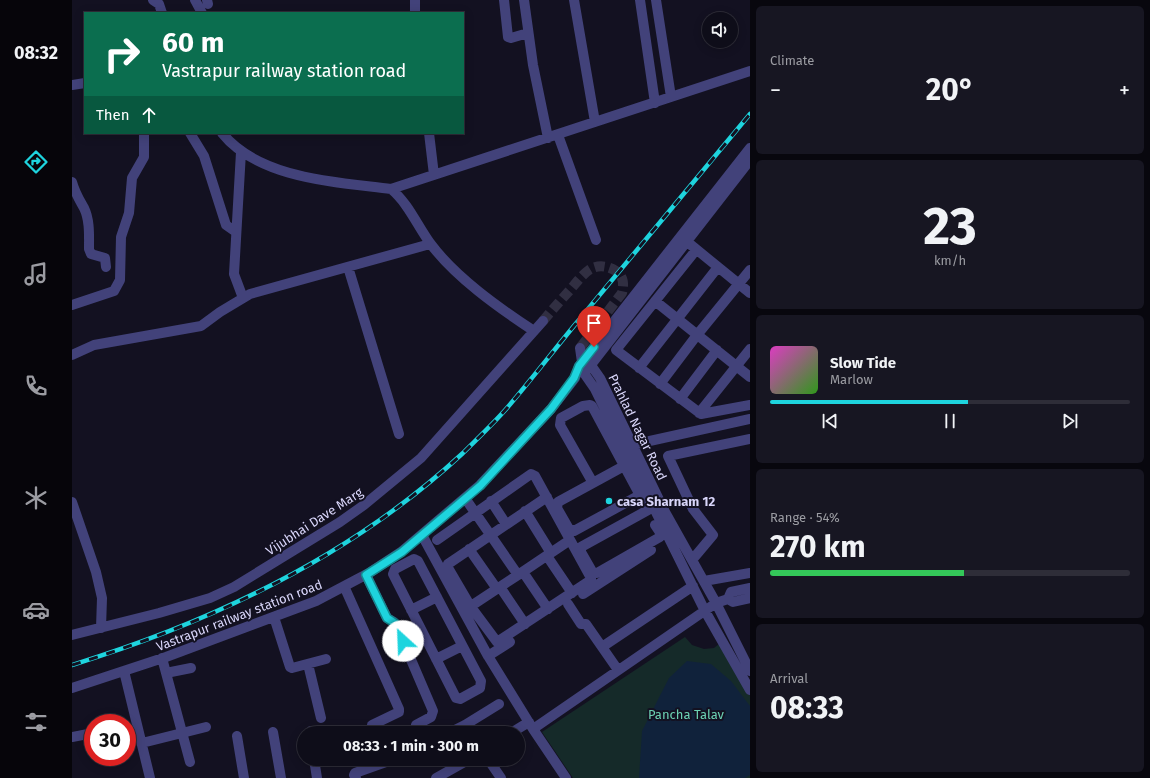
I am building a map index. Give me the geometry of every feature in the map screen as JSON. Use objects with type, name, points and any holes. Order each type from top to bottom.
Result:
[{"type":"street","points":[[154,0],[159,4],[162,12]]},
{"type":"street","points":[[195,0],[201,12]]},
{"type":"street","points":[[414,12],[415,0]]},
{"type":"street","points":[[504,0],[508,37],[512,38],[528,33]]},
{"type":"street","points":[[524,0],[528,33],[553,136],[596,240]]},
{"type":"street","points":[[574,0],[595,122]]},
{"type":"street","points":[[640,0],[655,103]]},
{"type":"street","points":[[656,0],[671,97]]},
{"type":"street","points":[[223,134],[241,152],[271,166],[311,178],[391,189],[750,71]]},
{"type":"street","points":[[72,85],[84,83]]},
{"type":"street","points":[[72,305],[114,291],[118,285],[120,280],[121,237],[129,213],[131,181],[144,157],[144,134]]},
{"type":"street","points":[[191,134],[204,156],[226,225],[236,232]]},
{"type":"street","points":[[429,134],[434,175]]},
{"type":"street","name":"Prahlad Nagar Road","points":[[684,239],[750,148]]},
{"type":"street","points":[[241,152],[234,274],[243,298]]},
{"type":"street","name":"Prahlad Nagar Road","points":[[574,378],[684,239],[750,160]]},
{"type":"street","points":[[72,182],[77,197],[86,214],[89,249],[91,254],[105,258],[106,267]]},
{"type":"street","points":[[391,189],[400,196],[430,244],[455,270],[502,310],[534,330],[543,321]]},
{"type":"street","points":[[684,239],[750,293]]},
{"type":"street","points":[[72,355],[94,345],[201,326],[220,312],[250,294],[430,244]]},
{"type":"street","points":[[696,250],[616,350],[701,414],[750,405]]},
{"type":"street","points":[[348,267],[399,434]]},
{"type":"street","points":[[640,368],[677,318],[718,267]]},
{"type":"street","points":[[660,384],[697,335],[750,270]]},
{"type":"street","points":[[655,301],[750,377]]},
{"type":"street","name":"Vijubhai Dave Marg","points":[[72,635],[210,598],[234,587],[340,522],[364,505],[421,458],[534,330]]},
{"type":"street","points":[[580,348],[584,365]]},
{"type":"street","points":[[699,413],[750,349]]},
{"type":"street","points":[[680,398],[717,350]]},
{"type":"street","name":"Prahlad Nagar Road","points":[[584,365],[600,378],[628,446],[716,603],[750,671]]},
{"type":"street","name":"Vastrapur railway station road","points":[[72,688],[162,658],[316,601],[366,575],[402,552],[480,486],[551,409],[574,378]]},
{"type":"street","points":[[593,483],[560,425],[561,418],[583,406],[590,405],[592,406],[624,466],[669,538],[705,611],[750,690]]},
{"type":"street","points":[[645,501],[581,547],[581,552],[593,573],[597,573],[660,537],[645,501],[628,446],[750,419]]},
{"type":"street","points":[[692,560],[713,535],[693,509],[668,456],[750,439]]},
{"type":"street","points":[[624,466],[558,502],[557,508],[571,531],[574,531],[645,501]]},
{"type":"street","points":[[422,535],[468,613],[497,642],[592,580],[535,476],[531,474],[437,540]]},
{"type":"street","points":[[546,497],[490,534],[447,566],[488,656],[566,778]]},
{"type":"street","points":[[465,498],[490,534],[548,609]]},
{"type":"street","points":[[491,501],[506,524]]},
{"type":"street","points":[[72,502],[98,578],[102,598],[101,628]]},
{"type":"street","points":[[525,511],[572,593]]},
{"type":"street","points":[[488,656],[669,538]]},
{"type":"street","points":[[453,628],[468,613],[498,588],[570,540]]},
{"type":"street","points":[[469,549],[525,624]]},
{"type":"street","points":[[416,559],[481,681],[480,688],[460,699],[456,698],[411,610],[393,574],[394,569],[416,559]]},
{"type":"street","points":[[704,581],[750,572]]},
{"type":"street","points":[[366,575],[387,618],[394,622],[397,628],[433,711],[431,717],[416,724]]},
{"type":"street","points":[[344,586],[400,711],[372,726]]},
{"type":"street","points":[[602,647],[692,586]]},
{"type":"street","points":[[728,599],[731,592],[750,588]]},
{"type":"street","points":[[411,610],[437,597]]},
{"type":"street","points":[[525,728],[618,670],[716,603],[728,599],[733,602],[750,598]]},
{"type":"street","points":[[568,604],[581,624],[586,624],[618,670]]},
{"type":"street","points":[[274,617],[290,667],[292,668],[326,659]]},
{"type":"street","points":[[436,659],[462,646]]},
{"type":"street","points":[[162,658],[190,762]]},
{"type":"street","points":[[308,664],[321,718]]},
{"type":"street","points":[[166,673],[191,668]]},
{"type":"street","points":[[124,671],[150,778]]},
{"type":"street","points":[[472,726],[499,704]]},
{"type":"street","points":[[142,743],[206,727]]},
{"type":"street","points":[[273,732],[281,778]]},
{"type":"street","points":[[72,737],[84,735]]},
{"type":"street","points":[[236,736],[244,778]]},
{"type":"street","points":[[315,766],[317,778]]},
{"type":"street","points":[[356,778],[354,775],[356,772],[374,766]]},
{"type":"street","points":[[436,778],[457,766]]},
{"type":"street","points":[[493,766],[501,778]]},
{"type":"green space","name":"Pancha Talav","points":[[685,637],[692,645],[704,649],[714,648],[724,640],[750,688],[750,778],[573,778],[542,732]]},
{"type":"water","points":[[687,661],[711,664],[731,681],[750,706],[750,775],[745,778],[639,778],[642,731],[669,678]]},
{"type":"tunnel","points":[[543,321],[579,279],[589,270],[603,266],[616,271],[621,276],[623,281],[622,293],[580,348]]},
{"type":"railway","points":[[72,665],[178,628],[229,606],[280,581],[328,554],[375,523],[420,490],[463,453],[507,408],[750,114]]},
{"type":"place","name":"casa Sharnam 12","points":[[609,501]]},
{"type":"route","points":[[403,641],[396,624],[387,618],[366,575],[402,552],[480,486],[551,409],[574,378],[579,366],[594,347]]}]
